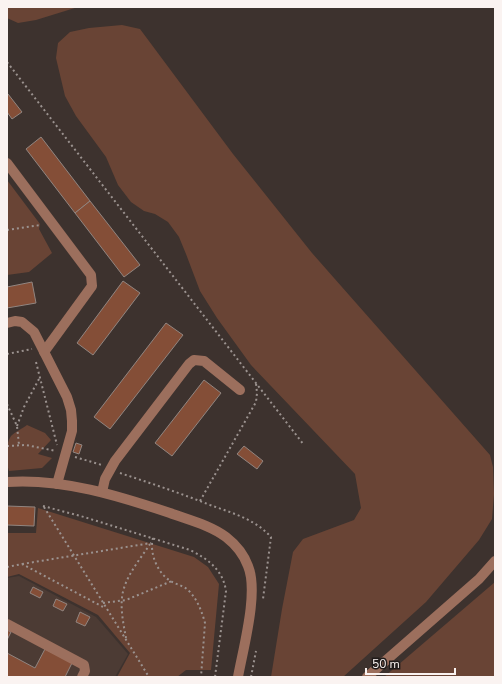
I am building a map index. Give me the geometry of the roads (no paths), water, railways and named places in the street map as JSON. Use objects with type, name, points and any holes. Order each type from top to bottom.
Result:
[{"type":"street","points":[[7,162],[91,275],[92,286],[39,354]]},
{"type":"street","points":[[7,323],[15,321],[22,322],[30,327],[34,332],[39,354],[66,398],[72,421],[72,431],[57,484]]},
{"type":"street","points":[[102,492],[105,479],[115,461],[189,364],[194,360],[204,361],[240,390]]},
{"type":"street","points":[[7,482],[36,481],[102,492],[140,503],[211,529],[226,538],[239,550],[248,566],[252,584],[252,598],[238,677]]},
{"type":"street","points":[[367,677],[478,579],[495,561]]},
{"type":"street","points":[[7,624],[84,665],[85,671],[82,677]]}]
